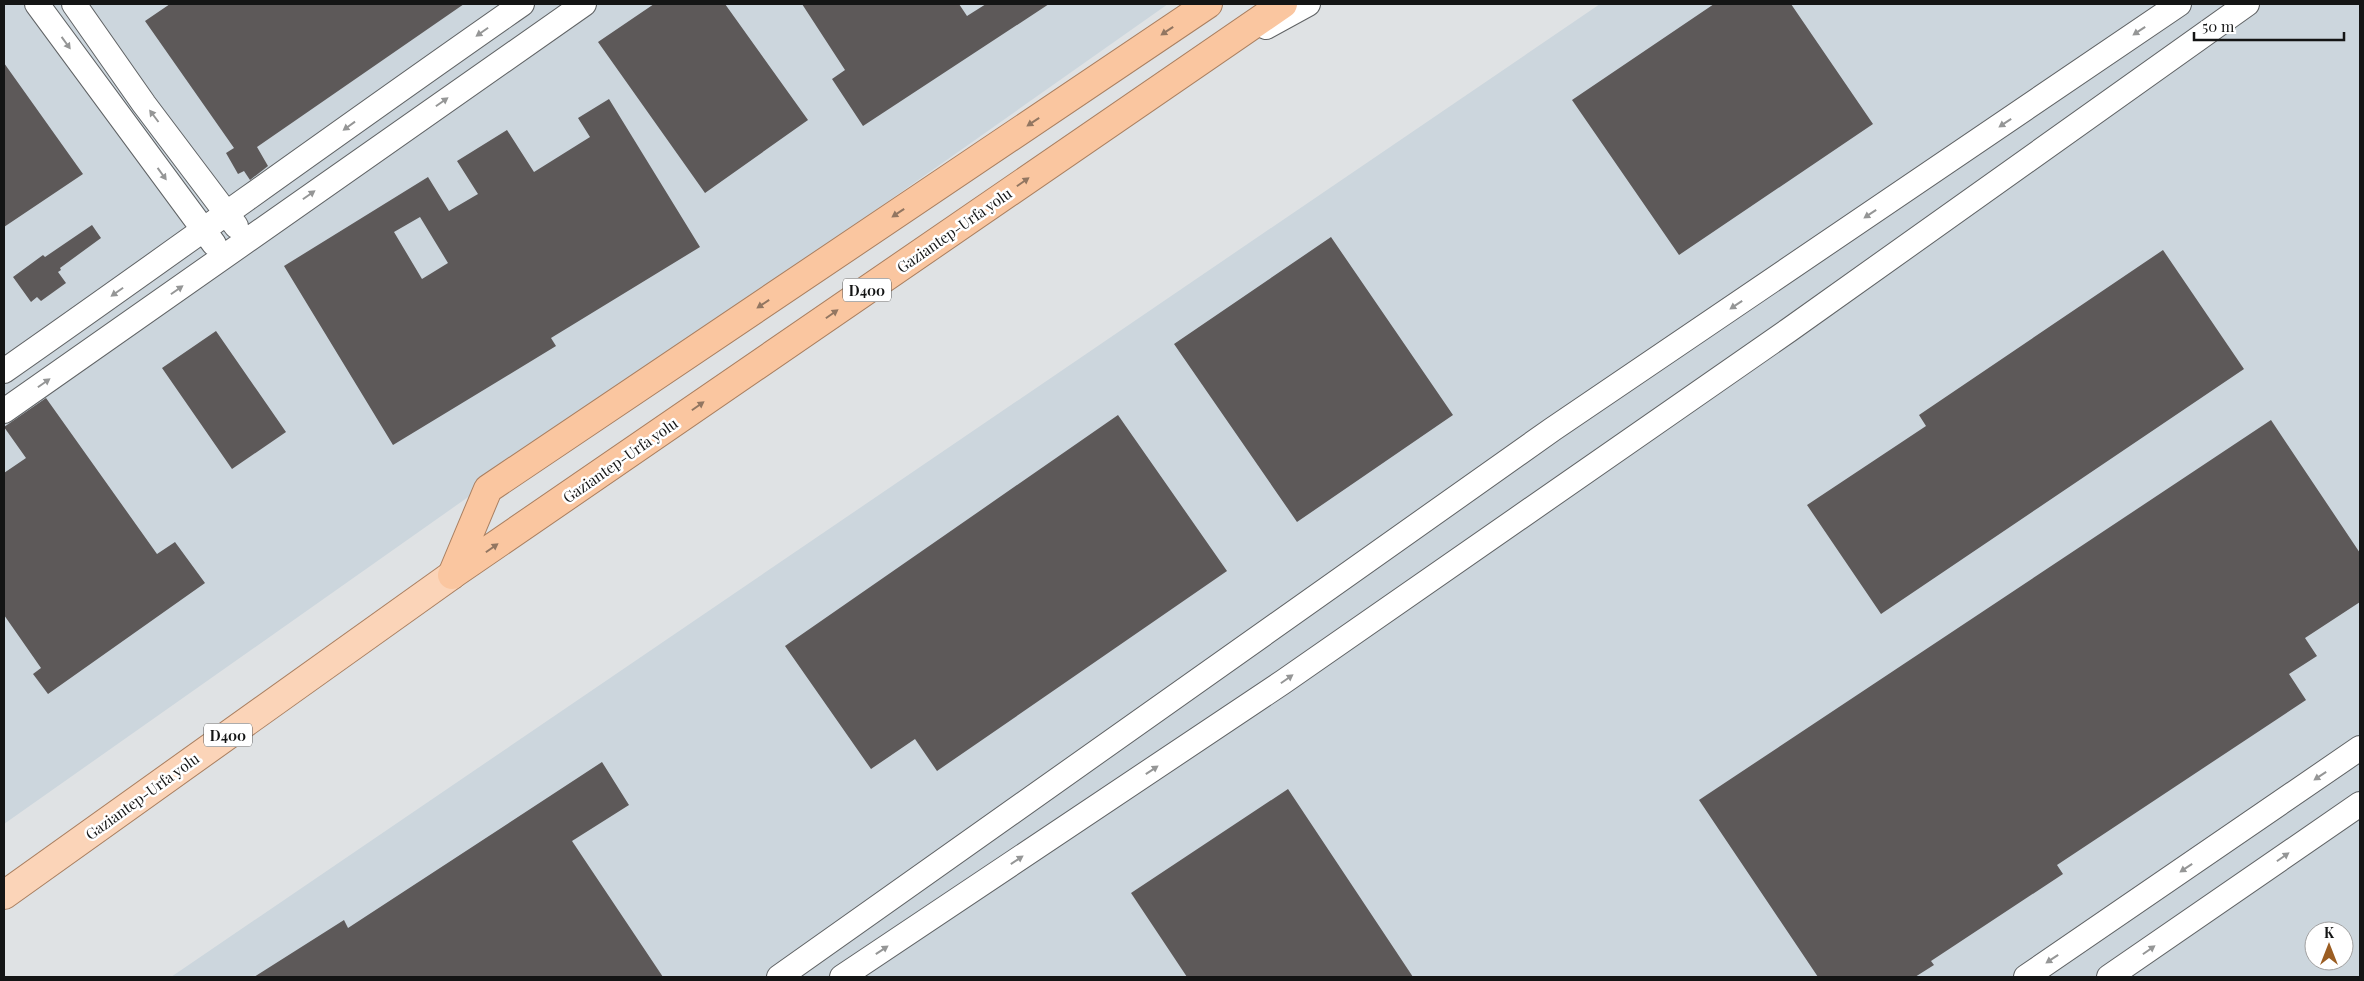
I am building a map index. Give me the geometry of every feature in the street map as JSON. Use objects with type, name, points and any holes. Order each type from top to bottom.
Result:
[{"type":"highway","points":[[452,575],[488,489],[1208,4]]},
{"type":"highway","name":"Gaziantep-Urfa yolu","points":[[452,575],[1283,4]]},
{"type":"main road","name":"Gaziantep-Urfa yolu","points":[[4,895],[452,575]]},
{"type":"street","points":[[37,4],[204,232],[224,256]]},
{"type":"street","points":[[74,4],[144,104],[246,239]]},
{"type":"street","points":[[4,371],[204,232],[522,4]]},
{"type":"street","points":[[4,411],[246,239],[584,4]]},
{"type":"street","points":[[1184,72],[1308,4]]},
{"type":"street","points":[[779,977],[1554,429],[2179,4]]},
{"type":"street","points":[[842,977],[1283,682],[1781,335],[2247,4]]},
{"type":"street","points":[[2026,977],[2360,748]]},
{"type":"street","points":[[2109,977],[2360,804]]},
{"type":"shaded area","points":[[4,4],[1168,4],[4,824]]},
{"type":"shaded area","points":[[1600,4],[2360,4],[2360,977],[171,977]]},
{"type":"building","points":[[170,4],[464,4],[257,147],[268,166],[250,180],[244,171],[238,174],[226,153],[234,148],[145,21]]},
{"type":"building","points":[[654,4],[725,4],[808,120],[705,193],[598,42]]},
{"type":"building","points":[[802,4],[959,4],[967,16],[986,4],[1049,4],[863,126],[832,79],[845,70]]},
{"type":"building","points":[[1714,4],[1791,4],[1873,124],[1679,255],[1572,100]]},
{"type":"building","points":[[4,63],[83,174],[4,227]]},
{"type":"building","points":[[609,99],[700,247],[551,338],[556,346],[393,445],[284,266],[428,177],[449,211],[478,194],[457,161],[507,130],[534,172],[590,137],[578,118]],"holes":[[[420,217],[448,263],[422,279],[394,232]]]},
{"type":"building","points":[[92,225],[101,238],[60,268],[61,270],[58,272],[66,283],[41,301],[37,297],[31,302],[13,277],[43,255],[45,257]]},
{"type":"building","points":[[1331,237],[1453,415],[1297,522],[1174,344]]},
{"type":"building","points":[[2163,250],[2244,369],[1881,614],[1807,505],[1926,426],[1919,415]]},
{"type":"building","points":[[216,331],[286,432],[232,469],[162,368]]},
{"type":"building","points":[[46,398],[157,554],[175,542],[205,583],[48,694],[33,674],[41,668],[4,615],[4,473],[26,458],[4,427]]},
{"type":"building","points":[[1118,415],[1227,571],[937,771],[915,739],[871,769],[785,646]]},
{"type":"building","points":[[2271,420],[2360,553],[2360,602],[2305,638],[2317,656],[2289,674],[2306,700],[2057,865],[2063,874],[1931,961],[1934,965],[1915,977],[1818,977],[1699,800]]},
{"type":"building","points":[[602,762],[629,805],[572,841],[663,977],[254,977],[344,920],[348,928]]},
{"type":"building","points":[[1288,789],[1413,977],[1187,977],[1131,893]]}]
